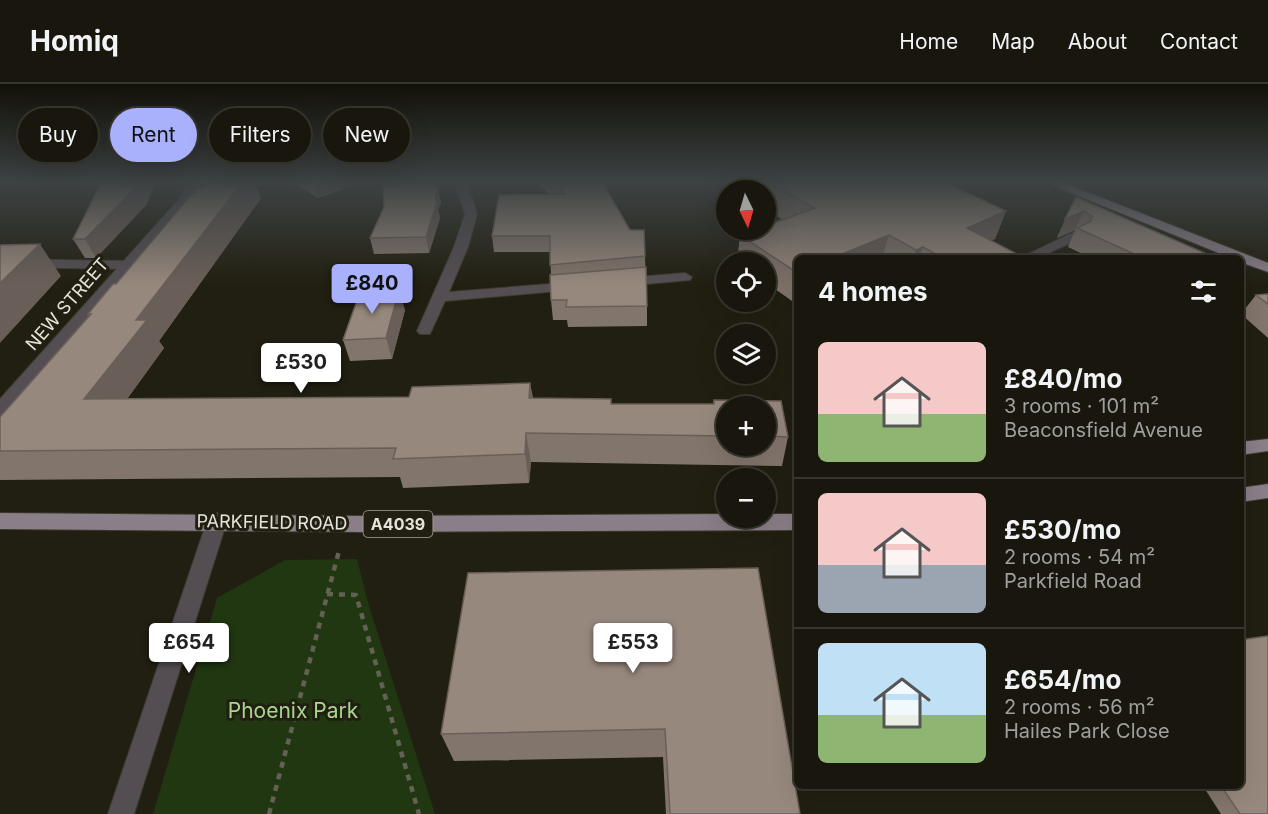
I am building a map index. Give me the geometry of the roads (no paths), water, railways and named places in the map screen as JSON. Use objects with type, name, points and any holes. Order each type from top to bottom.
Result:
[{"type":"main road","points":[[1139,217],[1235,255]]},
{"type":"main road","points":[[1244,259],[1268,268]]},
{"type":"main road","points":[[1244,448],[1268,445]]},
{"type":"main road","points":[[1244,494],[1268,491]]},
{"type":"main road","name":"PARKFIELD ROAD","points":[[0,521],[217,521],[347,524],[794,522]]},
{"type":"street","name":"NEW STREET","points":[[0,410],[171,217]]},
{"type":"street","points":[[425,331],[461,248],[470,217]]},
{"type":"street","points":[[1033,255],[1074,236]]},
{"type":"street","points":[[0,263],[128,265]]},
{"type":"street","points":[[615,283],[685,277]]},
{"type":"street","points":[[439,297],[591,285]]},
{"type":"street","points":[[121,814],[217,521]]},
{"type":"park label","name":"Phoenix Park","points":[[293,710]]}]
